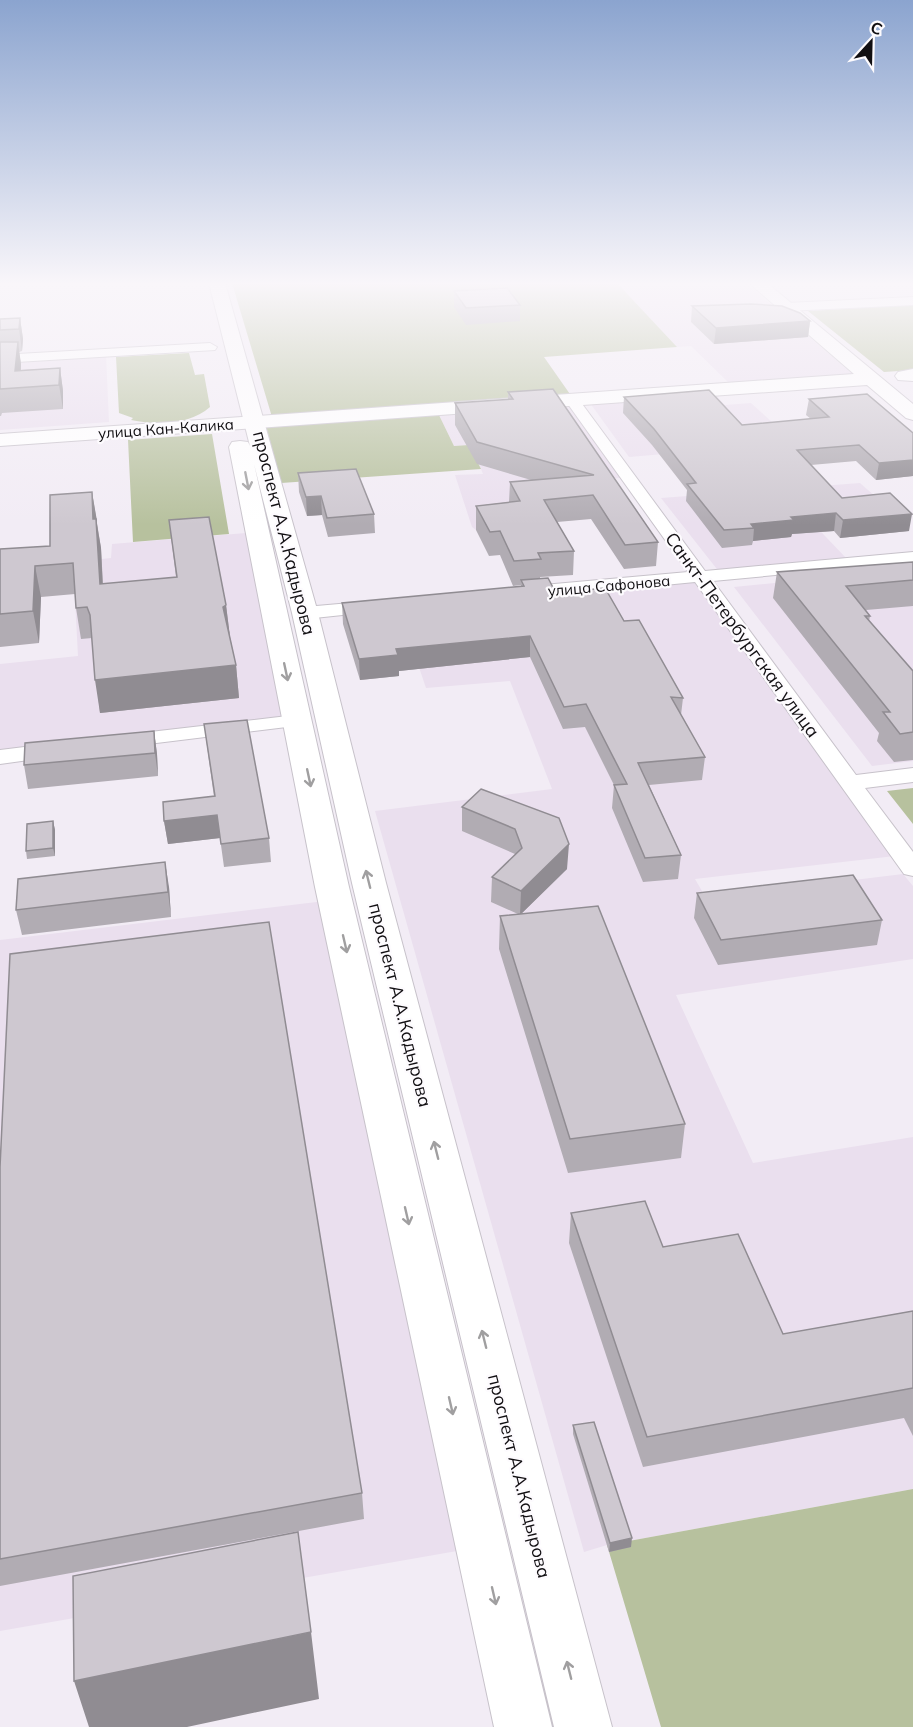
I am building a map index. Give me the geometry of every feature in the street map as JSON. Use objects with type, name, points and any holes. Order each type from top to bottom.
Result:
[{"type":"main road","name":"проспект А.А.Кадырова","points":[[231,364],[296,721],[523,1727]]},
{"type":"main road","points":[[852,364],[913,414]]},
{"type":"main road","name":"улица Кан-Калика","points":[[0,440],[240,417],[572,400],[871,380]]},
{"type":"main road","name":"проспект А.А.Кадырова","points":[[240,417],[305,613],[369,883],[583,1727]]},
{"type":"street","name":"Санкт-Петербургская улица","points":[[572,400],[913,869]]},
{"type":"street","name":"улица Сафонова","points":[[503,595],[913,557]]},
{"type":"street","points":[[305,613],[390,606]]},
{"type":"street","points":[[104,744],[296,721]]},
{"type":"street","points":[[0,757],[81,747]]},
{"type":"street","points":[[849,783],[913,775]]},
{"type":"shaded area","points":[[0,364],[106,364],[109,422],[0,430]]},
{"type":"shaded area","points":[[709,364],[840,364],[855,376],[730,384]]},
{"type":"shaded area","points":[[715,394],[725,405],[751,403],[795,443],[629,457],[590,403]]},
{"type":"shaded area","points":[[568,405],[620,478],[535,484],[493,528],[476,530],[472,527],[455,475],[483,474],[469,445],[454,446],[438,413]]},
{"type":"shaded area","points":[[860,483],[884,504],[803,513],[847,559],[720,573],[661,498]]},
{"type":"shaded area","points":[[246,533],[283,718],[0,753],[0,664],[78,656],[73,562],[111,558],[112,544]]},
{"type":"shaded area","points":[[913,569],[913,761],[872,766],[734,587]]},
{"type":"shaded area","points":[[690,577],[895,856],[695,879],[706,898],[903,874],[913,886],[913,959],[676,995],[753,1163],[913,1137],[913,1489],[607,1545],[584,1552],[375,811],[552,789],[510,681],[426,688],[397,602]]},
{"type":"shaded area","points":[[325,901],[457,1551],[0,1631],[0,940]]},
{"type":"green space","points":[[116,364],[192,364],[195,375],[204,374],[210,407],[194,417],[174,422],[153,423],[131,420],[133,418],[119,413]]},
{"type":"green space","points":[[256,364],[549,364],[572,397],[272,417]]},
{"type":"green space","points":[[874,364],[913,364],[913,370],[884,372]]},
{"type":"green space","points":[[438,413],[454,446],[469,445],[481,469],[281,483],[266,426]]},
{"type":"green space","points":[[212,434],[229,534],[133,542],[128,440]]},
{"type":"green space","points":[[913,788],[913,824],[887,791]]},
{"type":"green space","points":[[913,1489],[913,1727],[661,1727],[607,1545]]},
{"type":"building","points":[[0,364],[16,364],[15,371],[60,368],[59,385],[0,389]]},
{"type":"building","points":[[553,389],[658,542],[625,545],[593,495],[544,500],[574,551],[538,553],[541,559],[514,561],[500,531],[490,532],[476,506],[520,501],[510,482],[594,475],[477,442],[455,403],[513,399],[508,392]]},
{"type":"building","points":[[709,390],[742,425],[829,417],[809,399],[867,394],[913,433],[913,460],[879,463],[859,445],[797,450],[842,498],[890,493],[912,514],[843,520],[836,513],[791,517],[794,520],[751,524],[754,528],[724,530],[687,484],[696,483],[654,429],[624,397]]},
{"type":"building","points":[[356,469],[374,514],[327,518],[321,496],[306,497],[298,473]]},
{"type":"building","points":[[92,492],[100,584],[177,577],[169,520],[209,517],[226,605],[223,607],[236,665],[95,680],[90,615],[87,607],[76,608],[73,563],[35,566],[33,611],[0,614],[0,549],[50,546],[50,495]]},
{"type":"building","points":[[913,562],[913,580],[846,586],[870,616],[865,616],[913,671],[913,732],[900,734],[883,712],[890,712],[777,572]]},
{"type":"building","points":[[548,578],[556,593],[605,588],[624,621],[639,620],[683,698],[671,697],[705,757],[638,763],[681,855],[645,858],[614,785],[627,784],[586,704],[564,707],[530,636],[396,649],[398,655],[359,659],[342,603],[524,586],[521,580]]},
{"type":"building","points":[[247,720],[269,838],[221,844],[217,815],[164,821],[163,802],[215,796],[204,724]]},
{"type":"building","points":[[154,731],[155,753],[24,765],[25,743]]},
{"type":"building","points":[[481,789],[559,818],[569,844],[521,891],[492,877],[522,848],[515,829],[462,807]]},
{"type":"building","points":[[53,821],[53,848],[26,851],[27,824]]},
{"type":"building","points":[[165,862],[168,892],[16,910],[18,879]]},
{"type":"building","points":[[853,875],[882,920],[721,940],[697,893]]},
{"type":"building","points":[[598,906],[685,1124],[570,1139],[500,916]]},
{"type":"building","points":[[269,922],[362,1493],[0,1559],[0,1167],[10,954]]},
{"type":"building","points":[[645,1201],[663,1247],[738,1234],[783,1334],[913,1311],[913,1388],[647,1437],[571,1213]]},
{"type":"building","points":[[594,1422],[632,1538],[610,1543],[573,1425]]},
{"type":"building","points":[[298,1532],[311,1632],[74,1681],[73,1576]]}]
